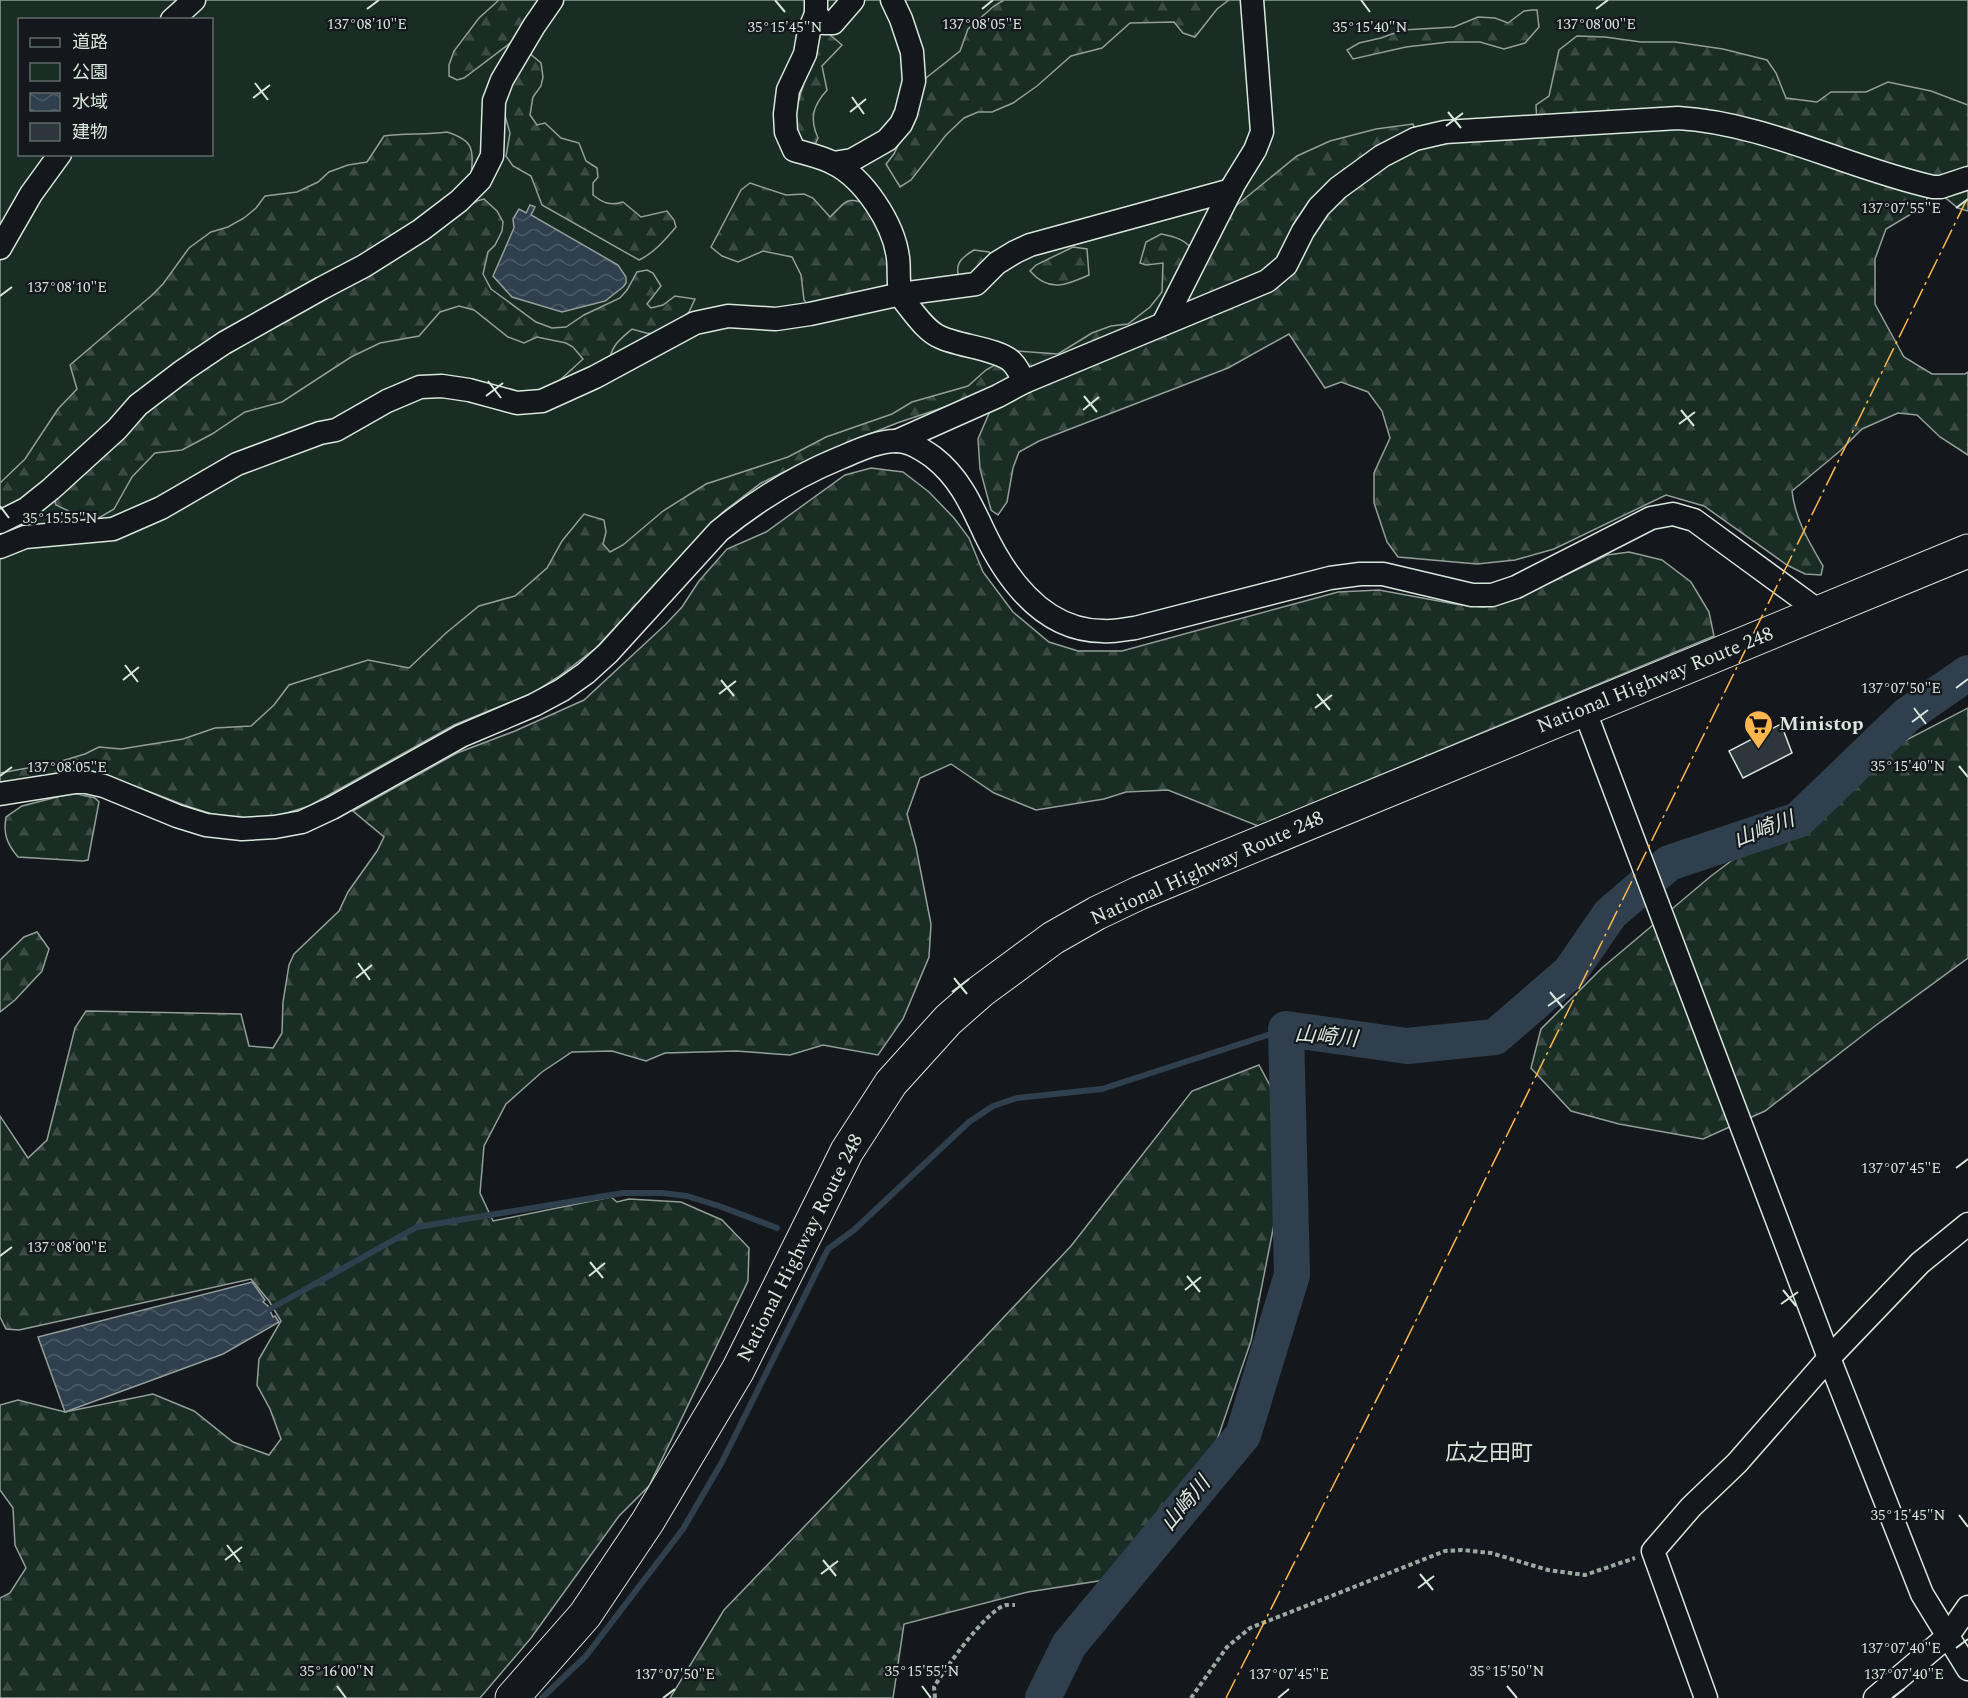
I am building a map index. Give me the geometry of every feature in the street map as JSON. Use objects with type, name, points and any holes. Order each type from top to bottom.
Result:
[{"type":"highway","name":"National Highway Route 248","points":[[512,1698],[585,1615],[648,1521],[738,1370],[847,1151],[891,1083],[948,1020],[981,991],[1053,938],[1139,893],[1968,551]]},
{"type":"street","points":[[174,18],[194,0]]},
{"type":"street","points":[[0,522],[26,509],[51,489],[117,429],[138,405],[184,370],[224,343],[364,266],[421,230],[459,201],[480,180],[492,156],[494,100],[502,80],[552,0]]},
{"type":"street","points":[[816,7],[824,23],[833,23],[853,0]]},
{"type":"street","points":[[833,162],[852,160],[887,140],[901,124],[906,113],[914,81],[912,52],[892,0]]},
{"type":"street","points":[[1163,324],[1231,190],[1255,150],[1262,132],[1252,0]]},
{"type":"street","points":[[816,7],[805,54],[788,90],[785,114],[786,132],[794,150],[833,162],[850,174],[879,208],[898,256],[901,298],[937,336],[1003,355],[1012,362],[1024,382]]},
{"type":"street","points":[[0,794],[82,781],[104,786],[177,816],[206,825],[242,829],[275,827],[302,822],[332,808],[461,736],[534,705],[562,690],[608,653],[719,531],[763,498],[826,464],[871,446],[897,441],[1024,382],[1267,281],[1286,265],[1303,231],[1319,207],[1338,188],[1382,156],[1415,139],[1445,132],[1678,118],[1702,120],[1766,136],[1933,187],[1941,187],[1968,177]]},
{"type":"street","points":[[0,248],[31,194],[59,156]]},
{"type":"street","points":[[0,547],[25,537],[113,529],[161,508],[237,464],[320,433],[336,430],[387,400],[420,387],[442,386],[469,390],[517,403],[542,401],[595,377],[701,321],[728,316],[776,319],[901,294],[976,284],[997,263],[1030,245],[1231,190]]},
{"type":"street","points":[[897,441],[922,448],[944,465],[970,500],[1000,562],[1018,587],[1038,608],[1072,626],[1103,632],[1135,628],[1330,578],[1360,574],[1383,574],[1472,595],[1492,595],[1516,587],[1651,518],[1673,514],[1694,520],[1820,612]]},
{"type":"street","points":[[1584,709],[1829,1358],[1922,1594],[1968,1669]]},
{"type":"street","points":[[1706,1698],[1653,1551],[1690,1507],[1737,1463],[1829,1358],[1920,1263],[1968,1224]]},
{"type":"street","points":[[1875,1698],[1947,1637],[1968,1607]]},
{"type":"path","points":[[1191,1698],[1227,1647],[1250,1628],[1445,1551],[1491,1553],[1548,1570],[1585,1575],[1653,1551]]},
{"type":"path","points":[[935,1698],[933,1687],[944,1669],[981,1623],[1001,1607],[1015,1605]]},
{"type":"green space","points":[[0,0],[1968,0],[1968,174],[1268,273],[827,451],[761,483],[723,512],[705,530],[596,648],[558,677],[533,693],[454,725],[329,797],[212,814],[106,775],[83,769],[0,784]]},
{"type":"green space","points":[[499,0],[546,0],[517,38],[464,78],[457,80],[449,76],[449,65],[454,51],[479,18]]},
{"type":"green space","points":[[1004,0],[1229,0],[1217,9],[1195,37],[1183,33],[1174,22],[1130,23],[1102,48],[1071,56],[1037,86],[1013,103],[992,112],[978,112],[964,118],[946,135],[911,180],[900,187],[886,164],[894,154],[926,78],[960,51],[968,29]]},
{"type":"green space","points":[[1537,10],[1539,27],[1525,43],[1504,49],[1480,42],[1449,42],[1406,47],[1353,59],[1347,50],[1359,43],[1403,30],[1454,27],[1478,17],[1495,18],[1508,23],[1524,11]]},
{"type":"green space","points":[[821,27],[842,45],[822,66],[827,90],[818,101],[814,112],[815,131],[818,138],[813,149],[798,147],[794,130],[797,106]]},
{"type":"green space","points":[[1577,36],[1641,42],[1675,42],[1723,49],[1767,60],[1776,73],[1786,98],[1817,102],[1831,92],[1866,92],[1888,82],[1931,91],[1968,105],[1968,174],[1934,185],[1762,129],[1537,124],[1536,105],[1549,96],[1559,50]]},
{"type":"green space","points":[[529,53],[541,63],[543,77],[541,86],[533,97],[530,115],[537,125],[545,123],[561,138],[579,143],[586,161],[597,168],[598,177],[593,183],[593,195],[607,203],[623,202],[641,217],[667,211],[674,220],[676,227],[650,254],[639,260],[542,205],[531,176],[513,166],[506,156],[510,133],[502,105],[503,95]]},
{"type":"green space","points":[[1685,122],[1928,191],[1926,205],[1886,229],[1875,259],[1875,304],[1904,357],[1932,374],[1965,374],[1968,372],[1968,455],[1940,437],[1917,415],[1898,413],[1862,429],[1840,451],[1792,491],[1799,521],[1823,566],[1821,575],[1805,574],[1787,565],[1704,506],[1666,495],[1554,549],[1515,560],[1477,564],[1398,557],[1387,542],[1374,503],[1374,473],[1390,438],[1382,411],[1368,392],[1341,382],[1325,388],[1289,334],[1228,368],[1039,441],[1019,452],[1013,468],[1007,502],[998,515],[991,510],[980,469],[978,439],[990,411],[1003,402],[1269,286],[1324,208],[1383,163],[1441,138]]},
{"type":"green space","points":[[1413,124],[1416,132],[1380,151],[1268,273],[1179,312],[1232,209],[1297,156],[1330,141],[1376,129]]},
{"type":"green space","points":[[447,132],[463,139],[471,148],[471,178],[411,229],[308,288],[48,485],[0,515],[0,483],[25,459],[58,409],[77,389],[70,365],[151,296],[163,284],[189,248],[211,232],[228,227],[244,218],[265,196],[297,192],[318,182],[329,172],[348,165],[367,162],[384,136]]},
{"type":"green space","points":[[1968,181],[1968,211],[1958,208],[1937,191]]},
{"type":"green space","points":[[750,183],[786,195],[804,194],[813,198],[830,217],[844,203],[851,200],[871,205],[882,227],[895,283],[815,312],[804,300],[801,275],[792,257],[763,251],[738,262],[722,256],[711,247],[741,190]]},
{"type":"green space","points":[[484,199],[497,211],[503,222],[502,231],[495,245],[488,252],[483,274],[491,289],[536,322],[552,328],[566,327],[584,315],[620,298],[637,272],[647,270],[653,273],[661,286],[647,304],[651,308],[663,305],[675,296],[695,299],[689,312],[670,328],[655,334],[632,329],[616,344],[608,365],[562,390],[559,381],[583,359],[573,347],[566,343],[537,337],[524,343],[508,337],[474,310],[459,306],[440,312],[419,336],[380,343],[351,357],[282,402],[245,412],[182,450],[155,453],[132,477],[114,509],[94,521],[56,505],[53,495],[179,380],[477,201]]},
{"type":"green space","points":[[1161,234],[1179,239],[1194,251],[1152,322],[1028,374],[1016,360],[1017,351],[1058,354],[1092,333],[1111,326],[1128,324],[1150,307],[1162,292],[1163,263],[1146,265],[1140,263],[1146,242]]},
{"type":"green space","points":[[1073,247],[1087,249],[1089,275],[1066,284],[1051,285],[1037,278],[1030,271],[1036,265]]},
{"type":"green space","points":[[974,250],[989,252],[997,260],[960,283],[959,263]]},
{"type":"green space","points":[[998,363],[1010,369],[1012,380],[996,390],[897,423],[827,451],[761,483],[723,512],[705,530],[596,648],[558,677],[533,693],[454,725],[309,806],[277,816],[247,818],[212,814],[106,775],[83,769],[0,784],[0,773],[55,763],[99,747],[121,749],[183,739],[215,728],[251,726],[274,705],[289,685],[368,660],[409,668],[479,606],[515,596],[547,568],[562,541],[584,514],[604,520],[606,532],[603,544],[610,552],[623,545],[663,511],[706,484],[788,457],[826,437],[892,414],[912,402],[968,386]]},
{"type":"green space","points":[[871,468],[903,472],[929,492],[954,518],[969,538],[983,572],[1013,612],[1049,642],[1078,651],[1122,651],[1338,592],[1379,590],[1484,607],[1520,597],[1607,555],[1629,552],[1662,560],[1691,582],[1709,612],[1714,636],[1258,826],[1168,790],[1126,792],[1104,799],[1036,810],[994,793],[951,764],[920,778],[907,814],[931,924],[929,957],[903,1019],[878,1055],[823,1045],[790,1055],[736,1051],[665,1053],[646,1061],[612,1051],[572,1052],[542,1072],[506,1104],[484,1146],[480,1193],[493,1221],[611,1197],[617,1202],[629,1199],[681,1202],[722,1220],[749,1248],[748,1281],[649,1486],[619,1516],[531,1638],[480,1698],[0,1698],[0,1598],[10,1593],[26,1568],[15,1545],[13,1508],[0,1490],[0,1405],[18,1400],[65,1412],[153,1394],[194,1411],[233,1442],[269,1455],[281,1439],[270,1409],[257,1385],[259,1359],[281,1321],[269,1301],[251,1279],[19,1330],[6,1329],[0,1317],[0,1116],[28,1158],[47,1140],[75,1028],[86,1011],[241,1014],[249,1046],[273,1048],[282,1033],[283,1002],[289,965],[294,954],[339,911],[348,892],[377,851],[384,837],[353,811],[457,753],[515,731],[584,700],[665,625],[727,549],[766,532],[845,475]]},
{"type":"green space","points":[[1968,708],[1968,958],[1765,1111],[1703,1139],[1619,1124],[1571,1111],[1531,1068],[1541,1029],[1602,968],[1711,876],[1862,763]]},
{"type":"green space","points":[[73,793],[95,798],[99,802],[88,860],[18,857],[7,838],[6,817],[22,806]]},
{"type":"green space","points":[[37,932],[49,949],[42,971],[15,1000],[0,1012],[0,960],[24,937]]},
{"type":"green space","points":[[1259,1065],[1293,1128],[1251,1341],[1214,1449],[1143,1574],[1028,1592],[904,1624],[893,1698],[670,1698],[724,1610],[1071,1246],[1192,1091]]},
{"type":"water","points":[[530,205],[535,207],[531,215],[618,265],[626,277],[623,287],[605,301],[562,312],[512,297],[493,276],[514,228],[513,219],[519,209],[526,213]]},
{"type":"water","points":[[252,1282],[265,1300],[263,1302],[268,1306],[273,1317],[275,1316],[279,1322],[223,1354],[65,1412],[38,1337]]},
{"type":"building","points":[[1781,724],[1792,753],[1743,778],[1729,751]]},
{"type":"waterway","name":"山崎川","points":[[1043,1698],[1069,1645],[1243,1435],[1292,1275],[1286,1029],[1407,1046],[1495,1037],[1570,972],[1610,914],[1669,863],[1798,820],[1907,715],[1968,673]]},
{"type":"waterway","points":[[542,1698],[586,1656],[683,1529],[722,1462],[828,1249],[854,1230],[969,1122],[993,1106],[1017,1098],[1102,1089],[1286,1029]]},
{"type":"waterway","points":[[270,1309],[417,1227],[623,1193],[662,1193],[687,1196],[777,1228]]},
{"type":"power","points":[[1226,1698],[1395,1363],[1968,197]]},
{"type":"place","name":"Ministop","points":[[1758,750]]},
{"type":"district","name":"広之田町","points":[[1489,1453]]}]
